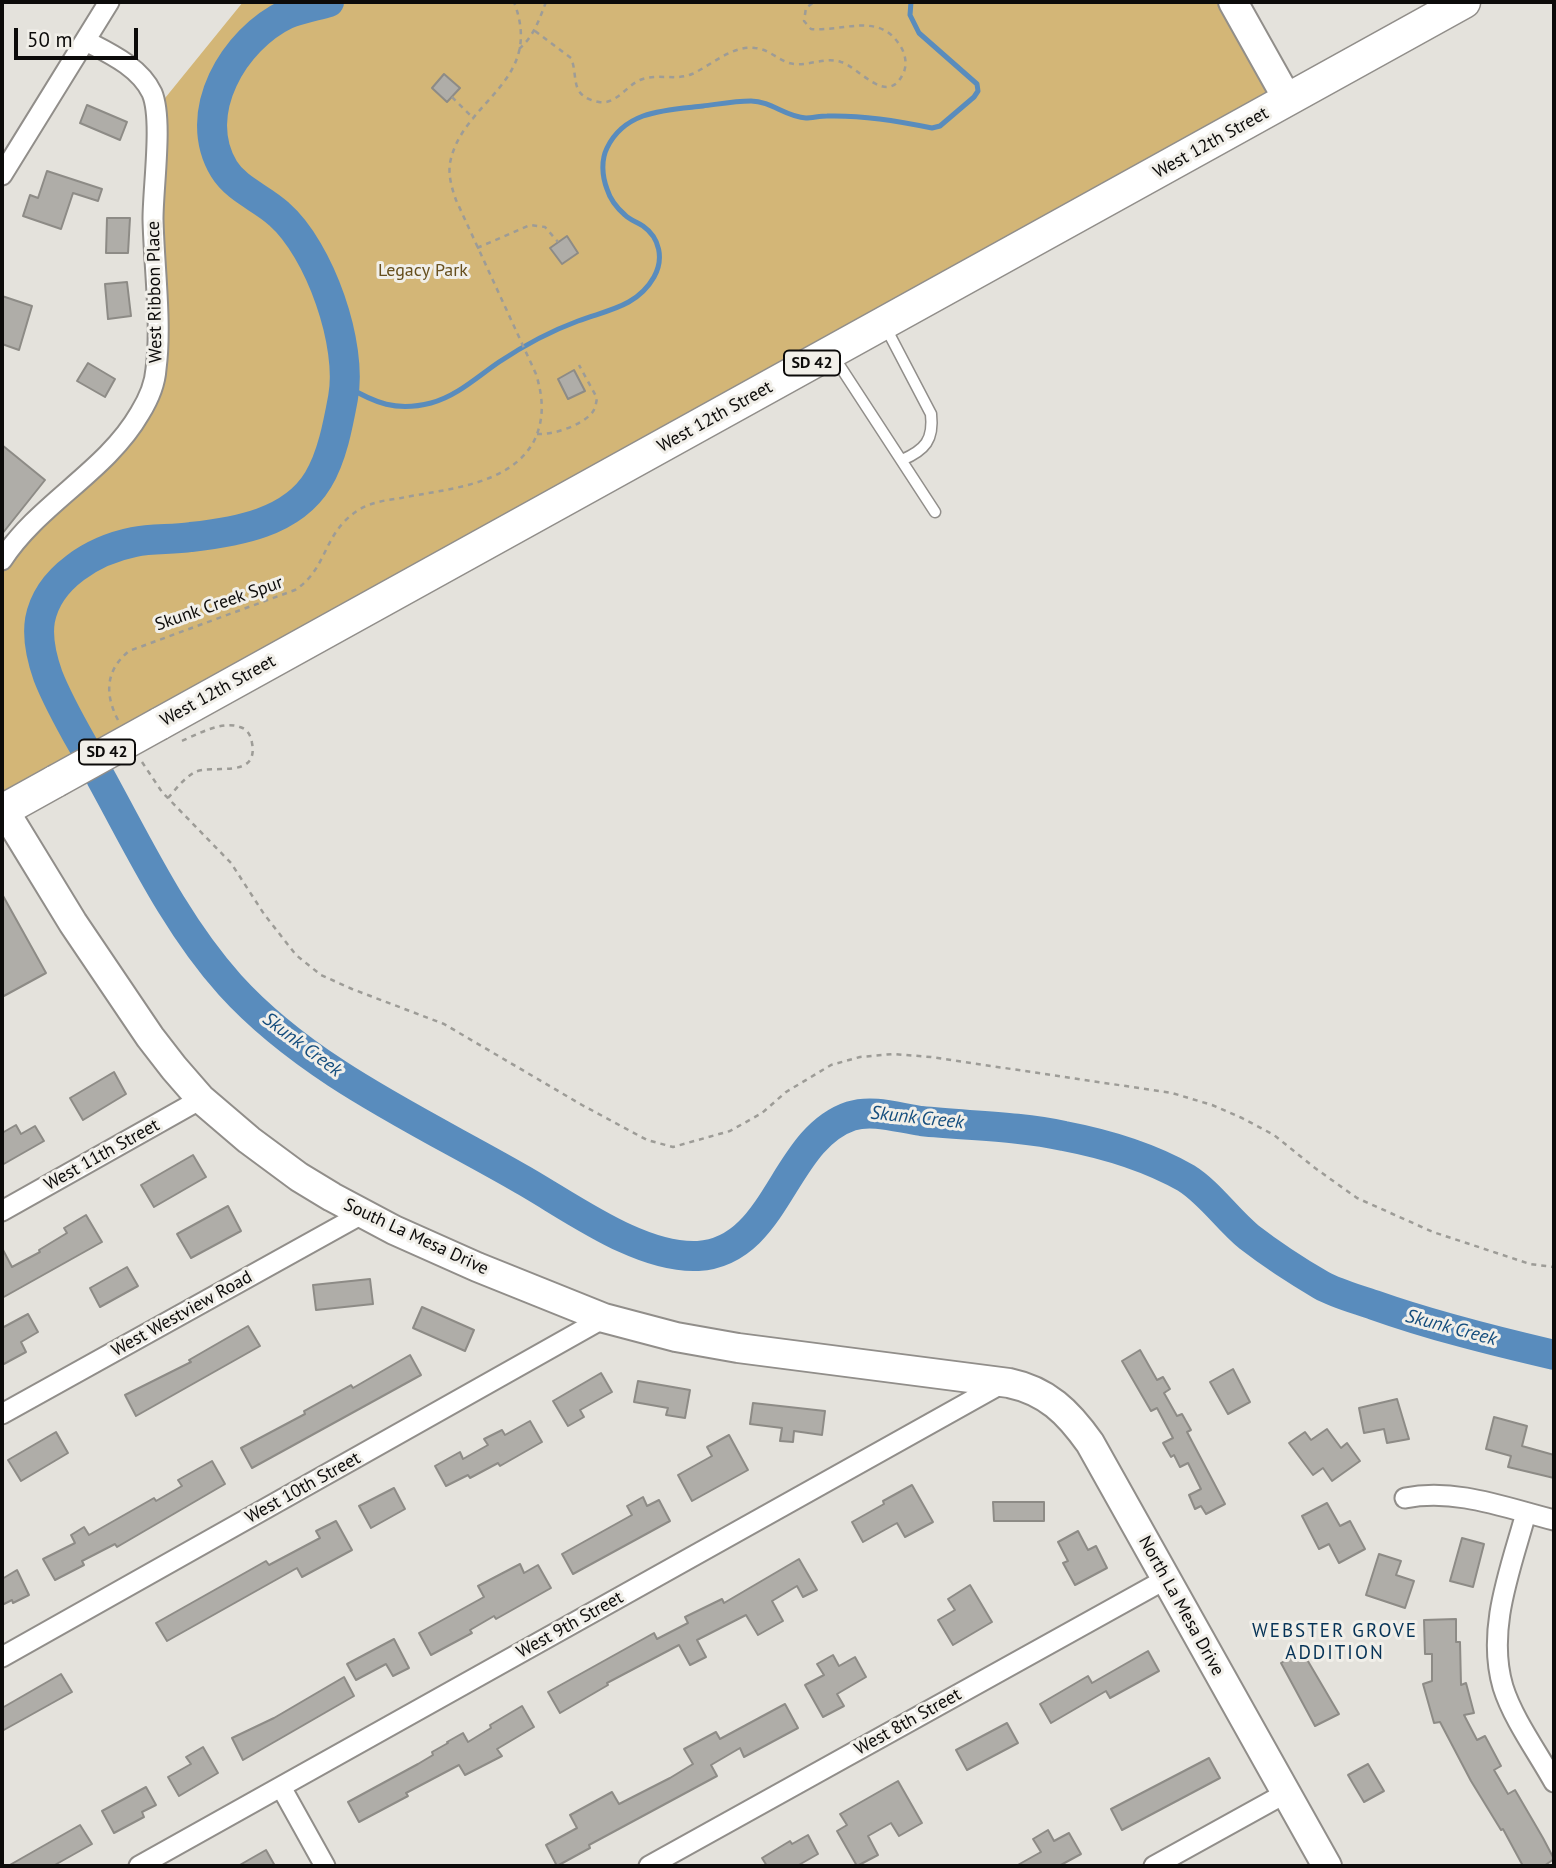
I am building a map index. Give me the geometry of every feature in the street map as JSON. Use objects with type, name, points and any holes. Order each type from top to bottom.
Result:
[{"type":"main road","name":"West 12th Street","points":[[2,809],[55,781],[164,735],[831,352],[1464,2]]},
{"type":"street","points":[[4,167],[109,2]]},
{"type":"street","points":[[1233,2],[1288,100]]},
{"type":"street","name":"West Ribbon Place","points":[[2,560],[28,525],[129,431],[147,399],[156,369],[153,217],[157,108],[146,82],[136,72],[86,41]]},
{"type":"street","name":"South La Mesa Drive","points":[[2,809],[72,923],[115,986],[150,1037],[201,1099],[249,1140],[299,1177],[362,1214],[477,1267],[604,1318],[738,1348],[922,1371],[1001,1384]]},
{"type":"street","name":"West 11th Street","points":[[2,1211],[201,1099]]},
{"type":"street","name":"West Westview Road","points":[[2,1414],[362,1214]]},
{"type":"street","name":"West 10th Street","points":[[2,1657],[604,1318]]},
{"type":"street","name":"North La Mesa Drive","points":[[1001,1384],[1027,1387],[1047,1397],[1076,1423],[1090,1443],[1327,1866]]},
{"type":"street","name":"West 9th Street","points":[[139,1866],[1001,1384]]},
{"type":"street","points":[[1405,1498],[1427,1493],[1455,1495],[1554,1520]]},
{"type":"street","points":[[1526,1513],[1500,1607],[1500,1673],[1509,1702],[1554,1782]]},
{"type":"street","name":"West 8th Street","points":[[649,1866],[1166,1578]]},
{"type":"street","points":[[281,1787],[325,1866]]},
{"type":"street","points":[[1154,1866],[1286,1793]]},
{"type":"lane","points":[[884,323],[931,414],[933,429],[928,442],[916,454],[902,460]]},
{"type":"lane","points":[[831,352],[935,512]]},
{"type":"path","name":"Skunk Creek Spur","points":[[122,726],[111,702],[111,672],[130,650],[295,590],[313,576],[332,535],[342,523],[363,507],[487,479],[520,459],[530,447],[537,434],[543,397],[536,374],[456,200],[449,172],[458,141],[513,69],[519,49],[521,26],[514,2]]},
{"type":"path","points":[[519,49],[530,40],[546,2]]},
{"type":"path","points":[[535,31],[573,60],[574,82],[578,89],[586,97],[604,102],[610,102],[640,80],[689,76],[729,53],[747,48],[763,50],[789,63],[828,60],[842,62],[880,86],[891,85],[902,76],[905,66],[904,51],[894,36],[869,24],[811,30],[804,21],[805,11],[814,2]]},
{"type":"path","points":[[452,97],[474,119]]},
{"type":"path","points":[[477,248],[530,225],[545,227],[558,242]]},
{"type":"path","points":[[537,434],[557,433],[589,416],[597,398],[593,384],[579,365]]},
{"type":"path","points":[[164,735],[228,724],[244,727],[250,734],[253,746],[242,767],[228,771],[199,770],[188,776],[168,798]]},
{"type":"path","points":[[140,758],[152,780],[231,863],[264,914],[296,956],[321,975],[444,1024],[647,1140],[673,1147],[730,1131],[762,1113],[786,1093],[831,1065],[860,1057],[893,1054],[932,1056],[1172,1093],[1212,1105],[1275,1135],[1357,1198],[1433,1231],[1530,1264],[1554,1267]]},
{"type":"green space","name":"Legacy Park","points":[[243,2],[1233,2],[1288,100],[2,805],[2,562],[141,412],[157,342],[157,108]]},
{"type":"building","points":[[444,74],[460,88],[447,102],[432,88]]},
{"type":"building","points":[[87,105],[127,122],[120,140],[80,123]]},
{"type":"building","points":[[47,171],[102,189],[98,201],[73,193],[61,229],[23,216],[30,195],[38,198]]},
{"type":"building","points":[[107,218],[130,218],[128,253],[106,253]]},
{"type":"building","points":[[567,236],[578,253],[562,264],[550,248]]},
{"type":"building","points":[[127,282],[131,316],[108,319],[105,284]]},
{"type":"building","points":[[2,296],[32,306],[19,350],[2,344]]},
{"type":"building","points":[[88,363],[115,379],[105,397],[77,381]]},
{"type":"building","points":[[574,370],[585,391],[568,399],[558,379]]},
{"type":"building","points":[[2,445],[45,480],[2,534]]},
{"type":"building","points":[[2,894],[46,973],[2,997]]},
{"type":"building","points":[[114,1072],[126,1094],[83,1120],[70,1098]]},
{"type":"building","points":[[16,1125],[21,1134],[35,1126],[44,1141],[2,1165],[2,1133]]},
{"type":"building","points":[[193,1155],[206,1177],[154,1207],[141,1185]]},
{"type":"building","points":[[228,1206],[241,1231],[191,1258],[177,1234]]},
{"type":"building","points":[[86,1215],[102,1242],[2,1298],[2,1248],[12,1267],[40,1252],[39,1250],[67,1233],[64,1228]]},
{"type":"building","points":[[127,1267],[138,1286],[100,1307],[90,1288]]},
{"type":"building","points":[[370,1279],[373,1304],[316,1310],[313,1285]]},
{"type":"building","points":[[422,1307],[474,1330],[465,1351],[413,1328]]},
{"type":"building","points":[[28,1314],[38,1332],[21,1342],[26,1352],[2,1365],[2,1328]]},
{"type":"building","points":[[248,1326],[260,1346],[136,1416],[125,1395],[191,1362],[189,1360]]},
{"type":"building","points":[[1140,1350],[1157,1380],[1163,1377],[1170,1389],[1164,1393],[1177,1416],[1182,1414],[1191,1430],[1187,1432],[1225,1504],[1206,1514],[1201,1506],[1195,1509],[1189,1495],[1201,1489],[1188,1463],[1180,1467],[1174,1455],[1171,1457],[1163,1443],[1173,1438],[1157,1408],[1151,1411],[1122,1361]]},
{"type":"building","points":[[410,1355],[421,1375],[252,1468],[241,1448],[305,1414],[304,1411],[351,1385],[353,1388]]},
{"type":"building","points":[[1233,1369],[1250,1402],[1228,1414],[1210,1382]]},
{"type":"building","points":[[601,1373],[612,1392],[580,1410],[584,1417],[568,1426],[553,1401]]},
{"type":"building","points":[[638,1381],[690,1390],[685,1418],[666,1415],[668,1408],[634,1402]]},
{"type":"building","points":[[1397,1399],[1409,1439],[1387,1443],[1384,1429],[1364,1433],[1359,1408]]},
{"type":"building","points":[[753,1403],[825,1411],[822,1435],[794,1431],[793,1442],[780,1441],[782,1428],[750,1424]]},
{"type":"building","points":[[1494,1417],[1527,1426],[1522,1446],[1554,1455],[1554,1478],[1508,1467],[1511,1456],[1486,1449]]},
{"type":"building","points":[[530,1421],[542,1442],[500,1466],[498,1463],[470,1478],[468,1475],[446,1486],[435,1466],[460,1452],[463,1459],[488,1445],[484,1439],[502,1430],[505,1435]]},
{"type":"building","points":[[1327,1429],[1341,1448],[1347,1443],[1360,1461],[1332,1481],[1323,1468],[1313,1475],[1289,1443],[1305,1432],[1311,1440]]},
{"type":"building","points":[[56,1432],[68,1453],[21,1481],[8,1460]]},
{"type":"building","points":[[729,1435],[748,1470],[692,1501],[678,1475],[712,1456],[707,1447]]},
{"type":"building","points":[[212,1461],[225,1484],[117,1547],[115,1544],[82,1561],[84,1565],[55,1580],[43,1559],[75,1543],[71,1535],[84,1527],[89,1535],[154,1498],[156,1501],[182,1486],[178,1480]]},
{"type":"building","points":[[912,1485],[933,1522],[905,1537],[897,1523],[863,1542],[852,1522]]},
{"type":"building","points":[[394,1488],[405,1509],[371,1528],[359,1506]]},
{"type":"building","points":[[643,1497],[647,1506],[659,1500],[670,1521],[573,1574],[562,1554],[632,1515],[627,1506]]},
{"type":"building","points":[[993,1502],[1044,1502],[1044,1521],[994,1521]]},
{"type":"building","points":[[1327,1503],[1340,1526],[1350,1521],[1365,1549],[1339,1563],[1329,1544],[1319,1549],[1302,1516]]},
{"type":"building","points":[[336,1521],[352,1550],[302,1577],[297,1568],[167,1641],[156,1623],[266,1561],[269,1565],[320,1538],[316,1531]]},
{"type":"building","points":[[1078,1531],[1088,1550],[1096,1546],[1107,1568],[1075,1585],[1063,1563],[1068,1561],[1058,1542]]},
{"type":"building","points":[[1462,1538],[1484,1544],[1473,1587],[1450,1581]]},
{"type":"building","points":[[1379,1554],[1401,1561],[1396,1575],[1414,1581],[1405,1608],[1366,1595]]},
{"type":"building","points":[[799,1559],[817,1590],[803,1597],[797,1586],[772,1601],[783,1621],[758,1635],[746,1615],[697,1640],[706,1657],[690,1665],[679,1645],[607,1683],[608,1685],[560,1713],[548,1692],[654,1633],[657,1639],[688,1623],[685,1617],[722,1599],[724,1603]]},
{"type":"building","points":[[520,1564],[524,1573],[538,1565],[551,1588],[496,1619],[494,1616],[470,1630],[472,1633],[431,1655],[419,1633],[484,1597],[478,1586]]},
{"type":"building","points":[[17,1570],[29,1595],[2,1605],[2,1579]]},
{"type":"building","points":[[970,1585],[992,1622],[953,1645],[938,1620],[955,1610],[948,1599]]},
{"type":"building","points":[[1456,1619],[1456,1642],[1460,1642],[1461,1685],[1466,1683],[1474,1713],[1464,1715],[1477,1740],[1485,1736],[1501,1766],[1494,1770],[1508,1794],[1515,1790],[1543,1838],[1554,1859],[1544,1866],[1523,1866],[1503,1829],[1501,1830],[1471,1781],[1440,1722],[1434,1723],[1423,1684],[1432,1681],[1432,1654],[1425,1654],[1424,1620]]},
{"type":"building","points":[[394,1639],[409,1668],[393,1676],[386,1664],[356,1680],[347,1664]]},
{"type":"building","points":[[1148,1651],[1159,1671],[1110,1698],[1106,1691],[1051,1723],[1040,1704],[1088,1676],[1092,1683]]},
{"type":"building","points":[[1302,1651],[1339,1714],[1315,1726],[1281,1663]]},
{"type":"building","points":[[833,1655],[839,1666],[855,1657],[866,1677],[837,1694],[844,1706],[823,1717],[805,1685],[824,1675],[817,1664]]},
{"type":"building","points":[[61,1674],[72,1692],[2,1731],[2,1708]]},
{"type":"building","points":[[344,1677],[354,1696],[243,1760],[232,1738],[274,1718]]},
{"type":"building","points":[[785,1704],[798,1728],[744,1757],[740,1748],[711,1765],[717,1776],[589,1845],[590,1848],[557,1866],[546,1845],[577,1828],[570,1815],[612,1792],[619,1804],[670,1778],[693,1764],[684,1749],[716,1732],[720,1739]]},
{"type":"building","points":[[522,1706],[534,1727],[497,1749],[502,1756],[465,1775],[459,1765],[359,1822],[348,1802],[433,1755],[432,1752],[463,1733],[468,1742]]},
{"type":"building","points":[[1007,1723],[1018,1743],[967,1770],[956,1750]]},
{"type":"building","points":[[203,1747],[218,1773],[179,1796],[168,1777],[191,1764],[186,1757]]},
{"type":"building","points":[[1209,1758],[1220,1778],[1122,1830],[1111,1809]]},
{"type":"building","points":[[1368,1764],[1384,1791],[1364,1802],[1348,1775]]},
{"type":"building","points":[[898,1781],[922,1823],[899,1836],[891,1823],[868,1836],[878,1855],[857,1866],[837,1831],[847,1825],[840,1814]]},
{"type":"building","points":[[146,1787],[156,1805],[142,1812],[144,1817],[114,1833],[102,1811]]},
{"type":"building","points":[[80,1825],[92,1844],[53,1866],[8,1866]]},
{"type":"building","points":[[1048,1830],[1054,1841],[1069,1833],[1081,1854],[1059,1866],[1016,1866],[1041,1852],[1033,1839]]},
{"type":"building","points":[[808,1835],[818,1854],[797,1866],[767,1866],[762,1858],[790,1841],[792,1844]]},
{"type":"building","points":[[266,1850],[275,1866],[238,1866]]},
{"type":"waterway","name":"Skunk Creek","points":[[329,2],[287,14],[250,41],[223,80],[215,102],[212,125],[215,147],[224,169],[236,183],[272,208],[294,230],[308,250],[330,300],[338,326],[345,376],[337,430],[323,471],[307,495],[278,516],[262,523],[208,535],[134,542],[89,559],[75,568],[52,591],[39,627],[46,669],[66,715],[176,912],[230,985],[293,1043],[328,1068],[604,1228],[651,1249],[675,1255],[698,1256],[725,1249],[746,1235],[763,1216],[809,1147],[828,1128],[851,1116],[877,1114],[921,1121],[1029,1130],[1111,1147],[1172,1170],[1203,1191],[1257,1243],[1334,1291],[1396,1313],[1554,1355]]},
{"type":"waterway","points":[[346,386],[386,404],[407,407],[431,403],[458,391],[537,339],[620,306],[639,295],[654,277],[659,263],[659,249],[649,231],[627,217],[614,203],[605,184],[603,168],[605,153],[615,135],[636,119],[662,111],[751,101],[806,118],[853,116],[932,128],[940,126],[974,97],[978,91],[977,84],[919,33],[910,15],[911,2]]},
{"type":"district","name":"WEBSTER GROVE ADDITION","points":[[1335,1643]]}]
